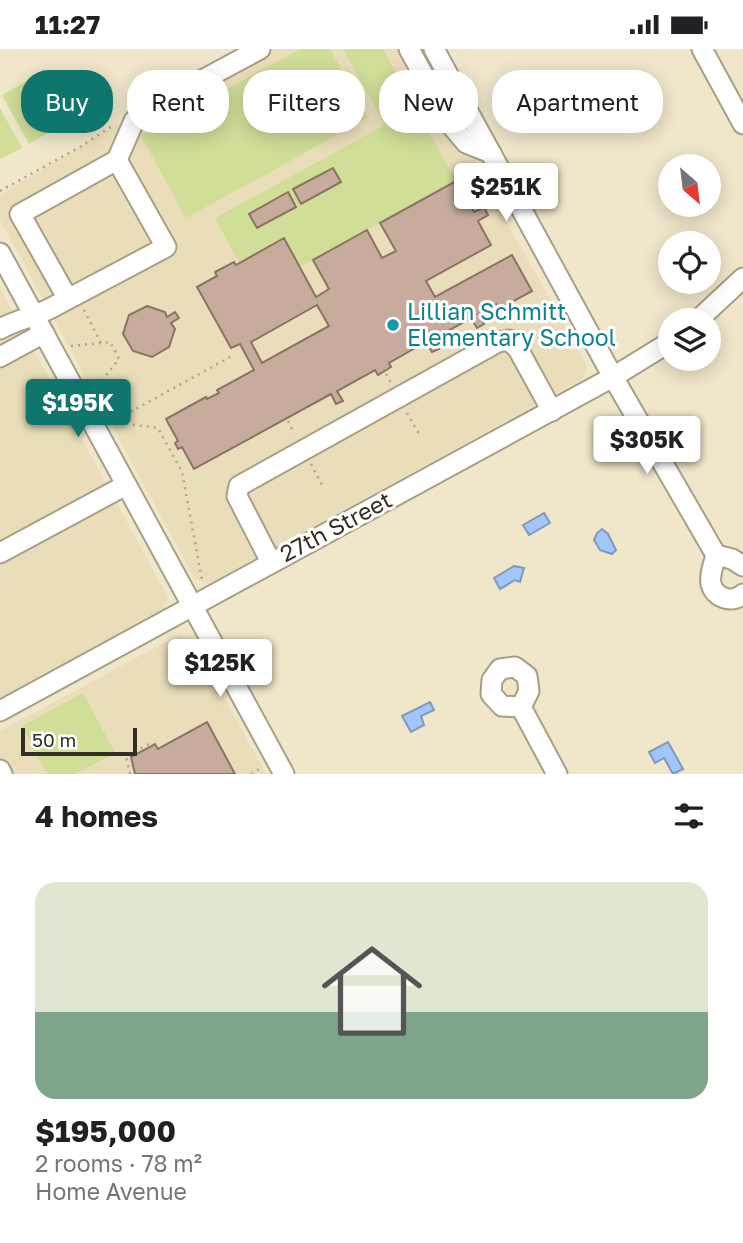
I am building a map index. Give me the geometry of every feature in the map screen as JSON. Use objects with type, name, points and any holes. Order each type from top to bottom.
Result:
[{"type":"street","points":[[222,70],[260,49]]},
{"type":"street","points":[[409,49],[451,125],[466,143],[491,153]]},
{"type":"street","points":[[434,49],[613,377],[716,555],[732,559],[743,566]]},
{"type":"street","points":[[702,49],[743,124]]},
{"type":"street","points":[[72,297],[20,214],[117,160],[129,133]]},
{"type":"street","points":[[0,357],[72,297],[166,247],[117,160]]},
{"type":"street","points":[[0,253],[284,774]]},
{"type":"street","points":[[711,308],[743,278]]},
{"type":"street","points":[[0,329],[15,321],[39,325]]},
{"type":"street","points":[[271,562],[237,496],[239,486],[498,342],[509,340],[518,349],[552,411]]},
{"type":"street","name":"27th Street","points":[[0,711],[552,411],[658,349]]},
{"type":"street","points":[[0,553],[126,485]]},
{"type":"street","points":[[716,555],[710,575],[711,586],[718,595],[728,600],[739,598],[743,594]]},
{"type":"street","points":[[521,707],[557,774]]},
{"type":"path","points":[[0,191],[80,147],[127,117]]},
{"type":"path","points":[[72,297],[102,343]]},
{"type":"path","points":[[71,346],[110,342],[119,359],[95,389]]},
{"type":"path","points":[[201,584],[202,574],[181,472],[158,428],[112,422],[232,356]]},
{"type":"path","points":[[130,774],[126,756],[149,744],[151,746]]},
{"type":"path","points":[[251,774],[261,768]]},
{"type":"shaded area","name":"Lillian Schmitt Elementary School","points":[[251,49],[425,49],[436,70],[379,70],[379,133],[468,133],[479,172],[586,364],[584,378],[209,584],[195,579],[0,220],[0,195],[102,133],[113,133],[113,127],[127,118],[127,133],[229,133],[229,70],[213,70]]},
{"type":"shaded area","points":[[0,288],[168,598],[163,610],[0,700]]},
{"type":"shaded area","points":[[179,635],[193,640],[266,774],[0,774],[0,731]]},
{"type":"green space","points":[[300,49],[330,49],[342,70],[262,70]]},
{"type":"green space","points":[[343,49],[383,49],[395,70],[379,70],[379,114],[365,89],[365,70],[355,70]]},
{"type":"green space","points":[[243,80],[243,133],[341,133],[186,218],[141,136],[146,133],[229,133],[229,88]]},
{"type":"green space","points":[[21,84],[21,129],[2,95]]},
{"type":"green space","points":[[0,108],[22,148],[0,159]]},
{"type":"green space","points":[[379,128],[379,133],[429,133],[456,181],[300,267],[284,238],[239,263],[215,218]]},
{"type":"green space","points":[[23,133],[48,133],[29,144]]},
{"type":"green space","points":[[83,693],[115,753],[75,774],[47,774],[22,726]]},
{"type":"water","points":[[544,513],[550,523],[529,535],[523,525]]},
{"type":"water","points":[[602,529],[608,534],[616,550],[612,554],[600,550],[594,540]]},
{"type":"water","points":[[514,566],[524,568],[520,582],[515,580],[500,589],[494,578]]},
{"type":"water","points":[[430,702],[434,710],[421,716],[424,725],[411,732],[402,716]]},
{"type":"water","points":[[668,742],[683,769],[673,774],[664,758],[655,763],[649,752]]},
{"type":"building","points":[[333,168],[341,182],[301,204],[293,189]]},
{"type":"building","name":"Lillian Schmitt Elementary School","points":[[456,181],[474,212],[484,207],[488,215],[478,221],[491,245],[426,281],[435,297],[512,255],[532,291],[499,309],[496,304],[478,314],[484,324],[477,328],[471,318],[433,339],[439,349],[432,352],[426,342],[389,363],[391,367],[378,375],[375,370],[337,391],[343,401],[336,404],[331,394],[194,469],[182,447],[178,449],[175,443],[178,441],[166,419],[206,397],[207,399],[219,393],[217,390],[254,370],[240,344],[231,348],[197,287],[217,276],[215,272],[234,262],[236,265],[284,238],[316,297],[329,289],[313,260],[367,230],[382,258],[396,251],[380,223]],"holes":[[[317,305],[329,326],[262,363],[251,342]]]},
{"type":"building","points":[[288,192],[296,207],[257,228],[249,214]]},
{"type":"building","points":[[147,306],[165,312],[167,317],[175,312],[179,318],[171,323],[175,329],[169,347],[152,357],[133,351],[123,334],[129,315]]},
{"type":"building","points":[[207,722],[235,774],[135,774],[131,757],[155,744],[158,749]]},
{"type":"place","name":"Lillian Schmitt Elementary School","points":[[393,325]]}]
